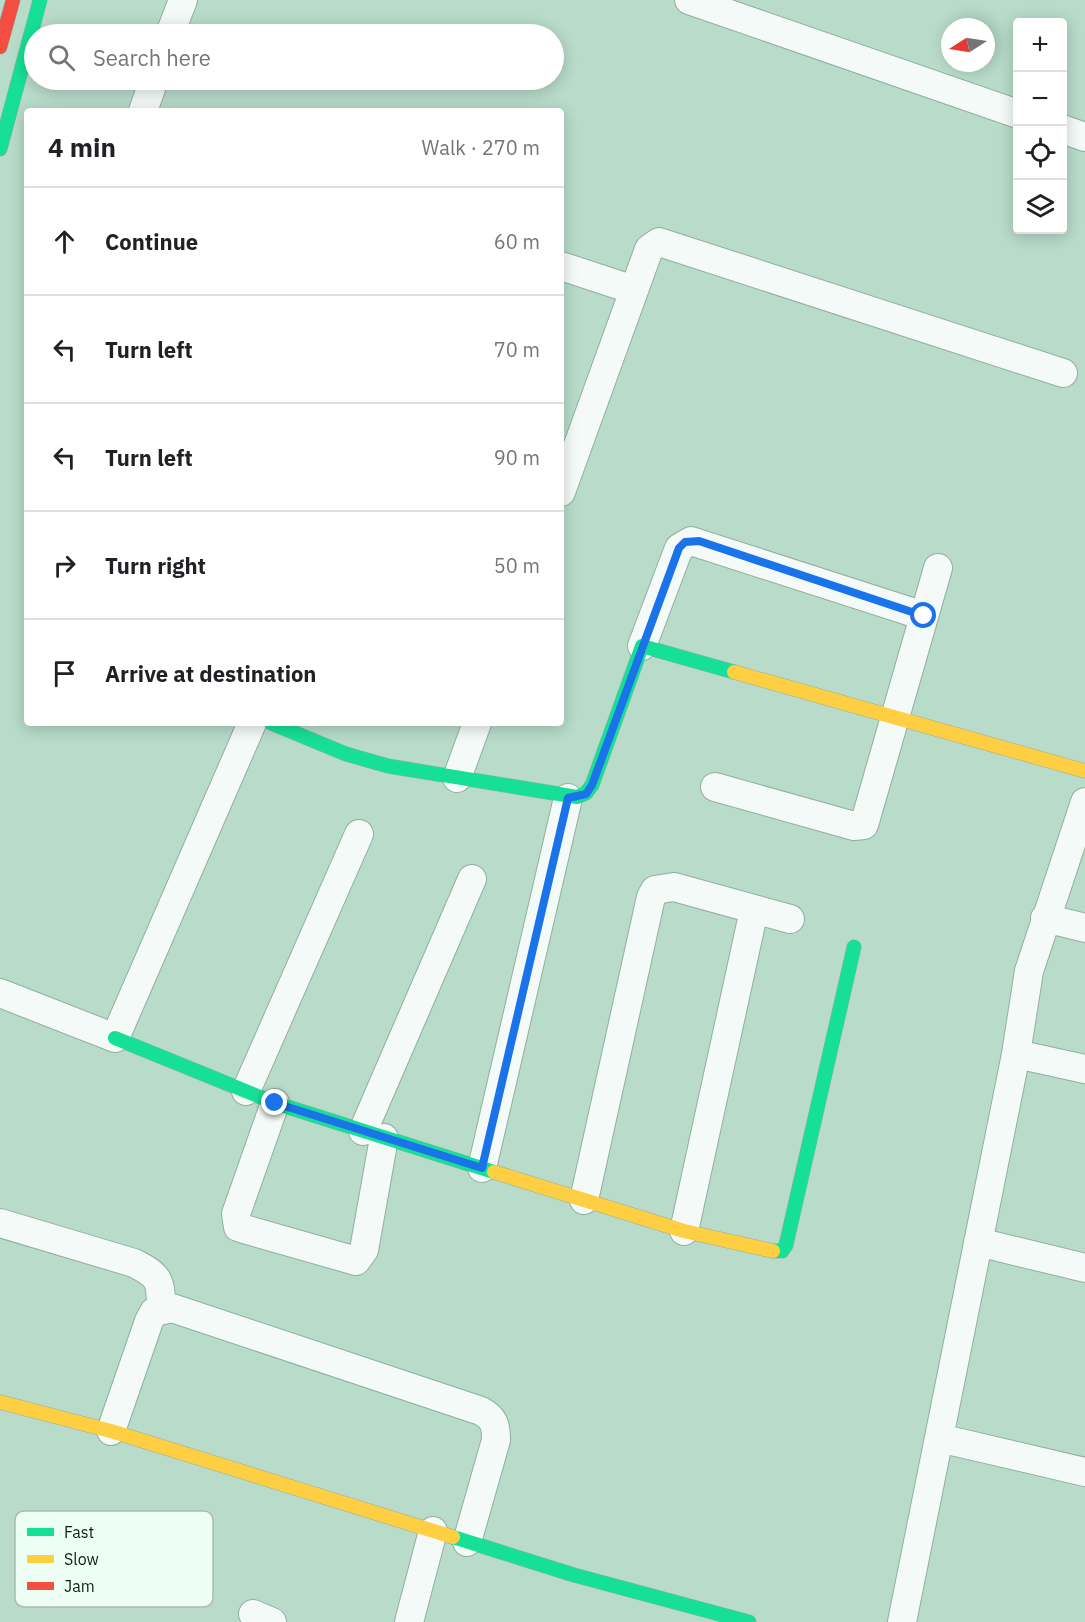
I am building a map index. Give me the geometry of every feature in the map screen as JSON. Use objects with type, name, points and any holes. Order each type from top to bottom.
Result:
[{"type":"street","points":[[0,47],[13,0]]},
{"type":"street","points":[[34,24],[40,0]]},
{"type":"street","points":[[174,24],[183,0]]},
{"type":"street","points":[[689,0],[1013,113]]},
{"type":"street","points":[[0,149],[24,60]]},
{"type":"street","points":[[143,108],[150,90]]},
{"type":"street","points":[[1067,131],[1085,137]]},
{"type":"street","points":[[564,484],[649,249],[659,242],[1063,373]]},
{"type":"street","points":[[564,267],[634,290]]},
{"type":"street","points":[[279,726],[346,754],[388,766],[568,798],[586,794],[592,785],[679,548],[691,540],[924,616]]},
{"type":"street","points":[[715,787],[860,827],[867,818],[938,568]]},
{"type":"street","points":[[642,646],[1085,771]]},
{"type":"street","points":[[115,1038],[251,726]]},
{"type":"street","points":[[457,778],[476,726]]},
{"type":"street","points":[[482,1168],[568,798]]},
{"type":"street","points":[[902,1622],[1016,1054],[1029,971],[1085,802]]},
{"type":"street","points":[[246,1091],[359,834]]},
{"type":"street","points":[[275,1103],[236,1214],[238,1227],[356,1262],[364,1250],[374,1134],[472,879]]},
{"type":"street","points":[[584,1200],[649,908],[655,890],[675,887],[790,919]]},
{"type":"street","points":[[684,1231],[754,910]]},
{"type":"street","points":[[1045,918],[1085,928]]},
{"type":"street","points":[[0,993],[275,1103],[684,1231],[768,1252],[782,1251],[786,1245],[854,947]]},
{"type":"street","points":[[1016,1054],[1085,1069]]},
{"type":"street","points":[[0,1223],[146,1269],[156,1276],[161,1287],[161,1309]]},
{"type":"street","points":[[978,1242],[1085,1268]]},
{"type":"street","points":[[111,1431],[154,1312],[161,1309],[183,1312],[481,1411],[490,1416],[496,1427],[496,1440],[467,1542]]},
{"type":"street","points":[[0,1402],[111,1431],[574,1575],[749,1622]]},
{"type":"street","points":[[939,1438],[1085,1472]]},
{"type":"street","points":[[409,1622],[433,1531]]},
{"type":"traffic: fast","points":[[34,24],[40,0]]},
{"type":"traffic: fast","points":[[0,149],[24,60]]},
{"type":"traffic: fast","points":[[278,726],[346,754],[388,766],[577,797],[586,793],[592,785],[642,646],[734,672]]},
{"type":"traffic: fast","points":[[773,1251],[782,1251],[786,1245],[854,947]]},
{"type":"traffic: fast","points":[[115,1038],[275,1103],[494,1172]]},
{"type":"traffic: fast","points":[[453,1537],[574,1575],[749,1622]]},
{"type":"traffic: slow","points":[[734,672],[1085,771]]},
{"type":"traffic: slow","points":[[494,1172],[684,1231],[773,1251]]},
{"type":"traffic: slow","points":[[0,1402],[111,1431],[453,1537]]},
{"type":"traffic: jam","points":[[0,47],[13,0]]},
{"type":"route","points":[[275,1103],[482,1168],[568,798],[586,794],[592,785],[679,548],[685,542],[699,541],[924,616]]}]
